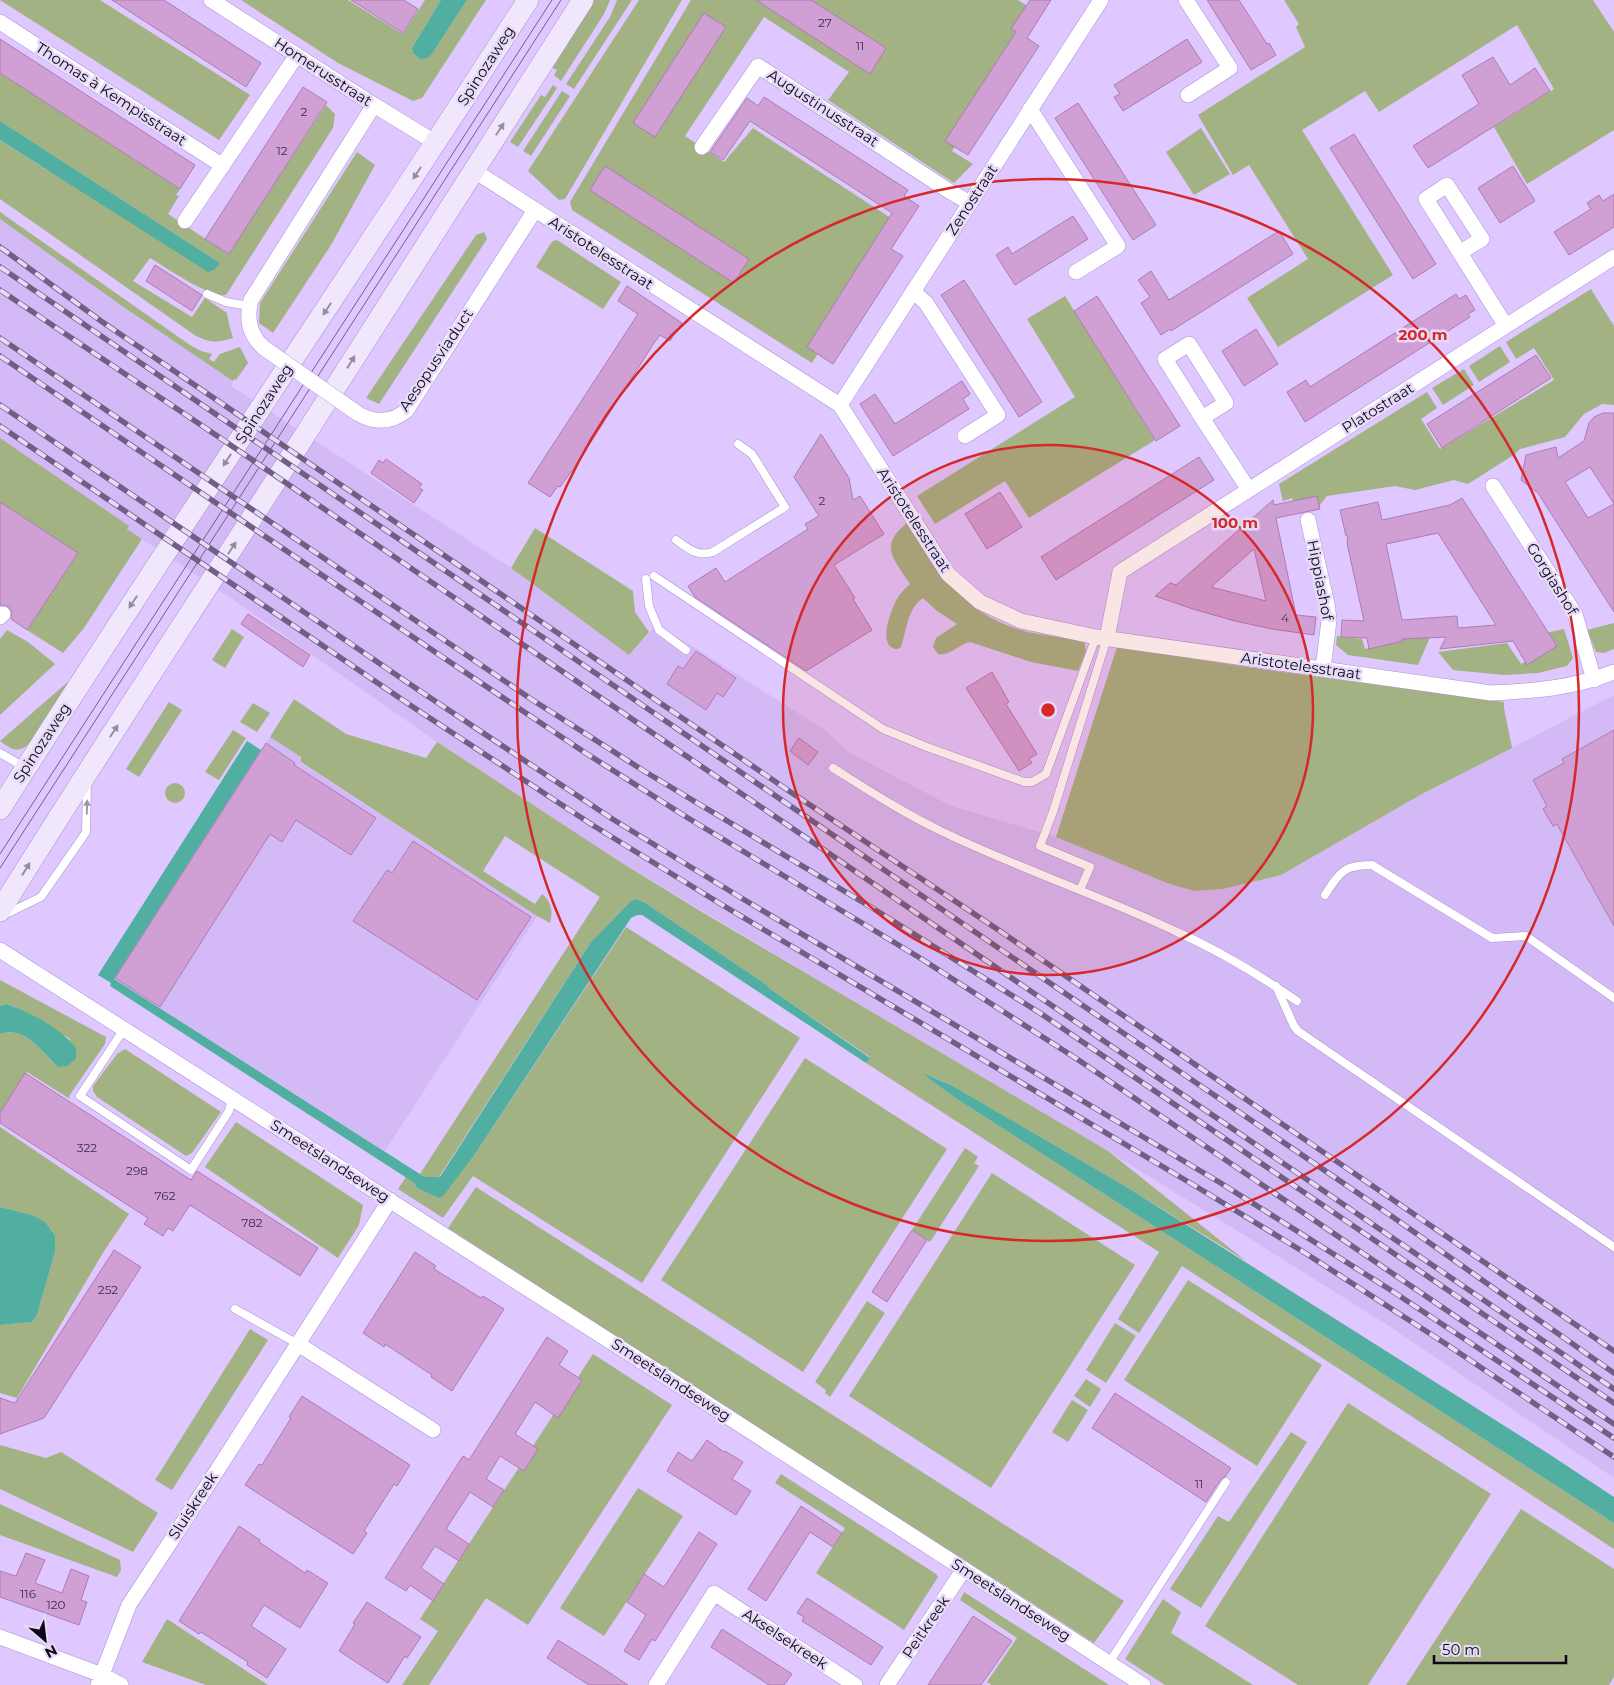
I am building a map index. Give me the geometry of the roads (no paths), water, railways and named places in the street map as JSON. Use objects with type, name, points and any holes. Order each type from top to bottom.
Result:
[{"type":"main road","name":"Spinozaweg","points":[[0,809],[121,619],[436,144],[528,0]]},
{"type":"main road","points":[[0,910],[473,170],[584,0]]},
{"type":"street","name":"Homerusstraat","points":[[211,0],[436,144]]},
{"type":"street","name":"Zenostraat","points":[[840,405],[1101,0]]},
{"type":"street","points":[[1186,0],[1230,68],[1188,95]]},
{"type":"street","name":"Thomas à Kempisstraat","points":[[0,22],[223,166]]},
{"type":"street","points":[[185,221],[297,54]]},
{"type":"street","name":"Augustinusstraat","points":[[702,148],[758,66],[970,203]]},
{"type":"street","points":[[249,306],[374,105]]},
{"type":"street","points":[[1030,109],[1118,246],[1076,272]]},
{"type":"street","name":"Aristotelesstraat","points":[[473,170],[840,405],[948,574],[980,602],[1021,620],[1101,637],[1491,693],[1536,691],[1594,680],[1614,672]]},
{"type":"street","name":"Aesopusviaduct","points":[[249,306],[251,333],[264,348],[357,413],[370,419],[383,421],[400,415],[406,410],[535,210]]},
{"type":"street","points":[[1461,252],[1506,326]]},
{"type":"street","name":"Platostraat","points":[[1101,637],[1120,572],[1614,257]]},
{"type":"street","points":[[913,290],[926,303],[998,415],[966,436]]},
{"type":"street","points":[[1202,418],[1226,403],[1189,344],[1165,359],[1202,418],[1249,490]]},
{"type":"street","name":"Gorgiashof","points":[[1493,486],[1576,614],[1594,680]]},
{"type":"street","name":"Hippiashof","points":[[1308,520],[1329,620],[1323,669]]},
{"type":"street","name":"Smeetslandseweg","points":[[0,950],[1144,1685]]},
{"type":"street","name":"Sluiskreek","points":[[100,1680],[129,1605],[390,1200]]},
{"type":"street","points":[[298,1344],[432,1430]]},
{"type":"street","name":"Peitkreek","points":[[887,1685],[964,1569]]},
{"type":"street","name":"Akselsekreek","points":[[656,1685],[714,1593],[855,1685]]},
{"type":"street","points":[[0,1638],[100,1680],[121,1685]]},
{"type":"lane","points":[[207,294],[226,302],[249,306]]},
{"type":"lane","points":[[676,540],[700,555],[713,552],[785,507],[752,454],[738,444]]},
{"type":"lane","points":[[686,650],[659,630],[649,606],[650,578],[883,729],[1024,782],[1032,782],[1046,774],[1101,637]]},
{"type":"lane","points":[[1080,890],[1090,867],[1040,846],[1053,812],[1101,637]]},
{"type":"lane","points":[[0,753],[26,768]]},
{"type":"lane","points":[[833,768],[897,808],[941,831],[1143,916],[1199,942],[1276,986],[1297,1001]]},
{"type":"lane","points":[[0,917],[41,897],[86,832],[88,772]]},
{"type":"lane","points":[[1325,895],[1338,875],[1345,870],[1352,866],[1372,865],[1492,938],[1526,936],[1614,998]]},
{"type":"lane","points":[[1276,986],[1298,1032],[1614,1247]]},
{"type":"lane","points":[[124,1028],[80,1096],[191,1170],[229,1111],[232,1098]]},
{"type":"lane","points":[[235,1309],[298,1344]]},
{"type":"lane","points":[[1108,1663],[1226,1482]]},
{"type":"tram line","points":[[0,854],[552,0]]},
{"type":"tram line","points":[[0,868],[561,0]]},
{"type":"railway","points":[[0,247],[101,321],[792,793],[997,929],[1614,1351]]},
{"type":"railway","points":[[0,267],[1390,1215],[1614,1373]]},
{"type":"railway","points":[[0,290],[207,429],[1614,1389]]},
{"type":"railway","points":[[0,338],[531,699],[644,771],[874,909],[1040,1013],[1614,1403]]},
{"type":"railway","points":[[0,356],[584,752],[688,818],[920,958],[1077,1059],[1614,1424]]},
{"type":"railway","points":[[0,405],[420,691],[614,820],[743,899],[1219,1182],[1389,1289],[1614,1438]]},
{"type":"railway","points":[[0,426],[413,707],[594,826],[724,906],[1302,1251],[1446,1344],[1614,1457]]}]
